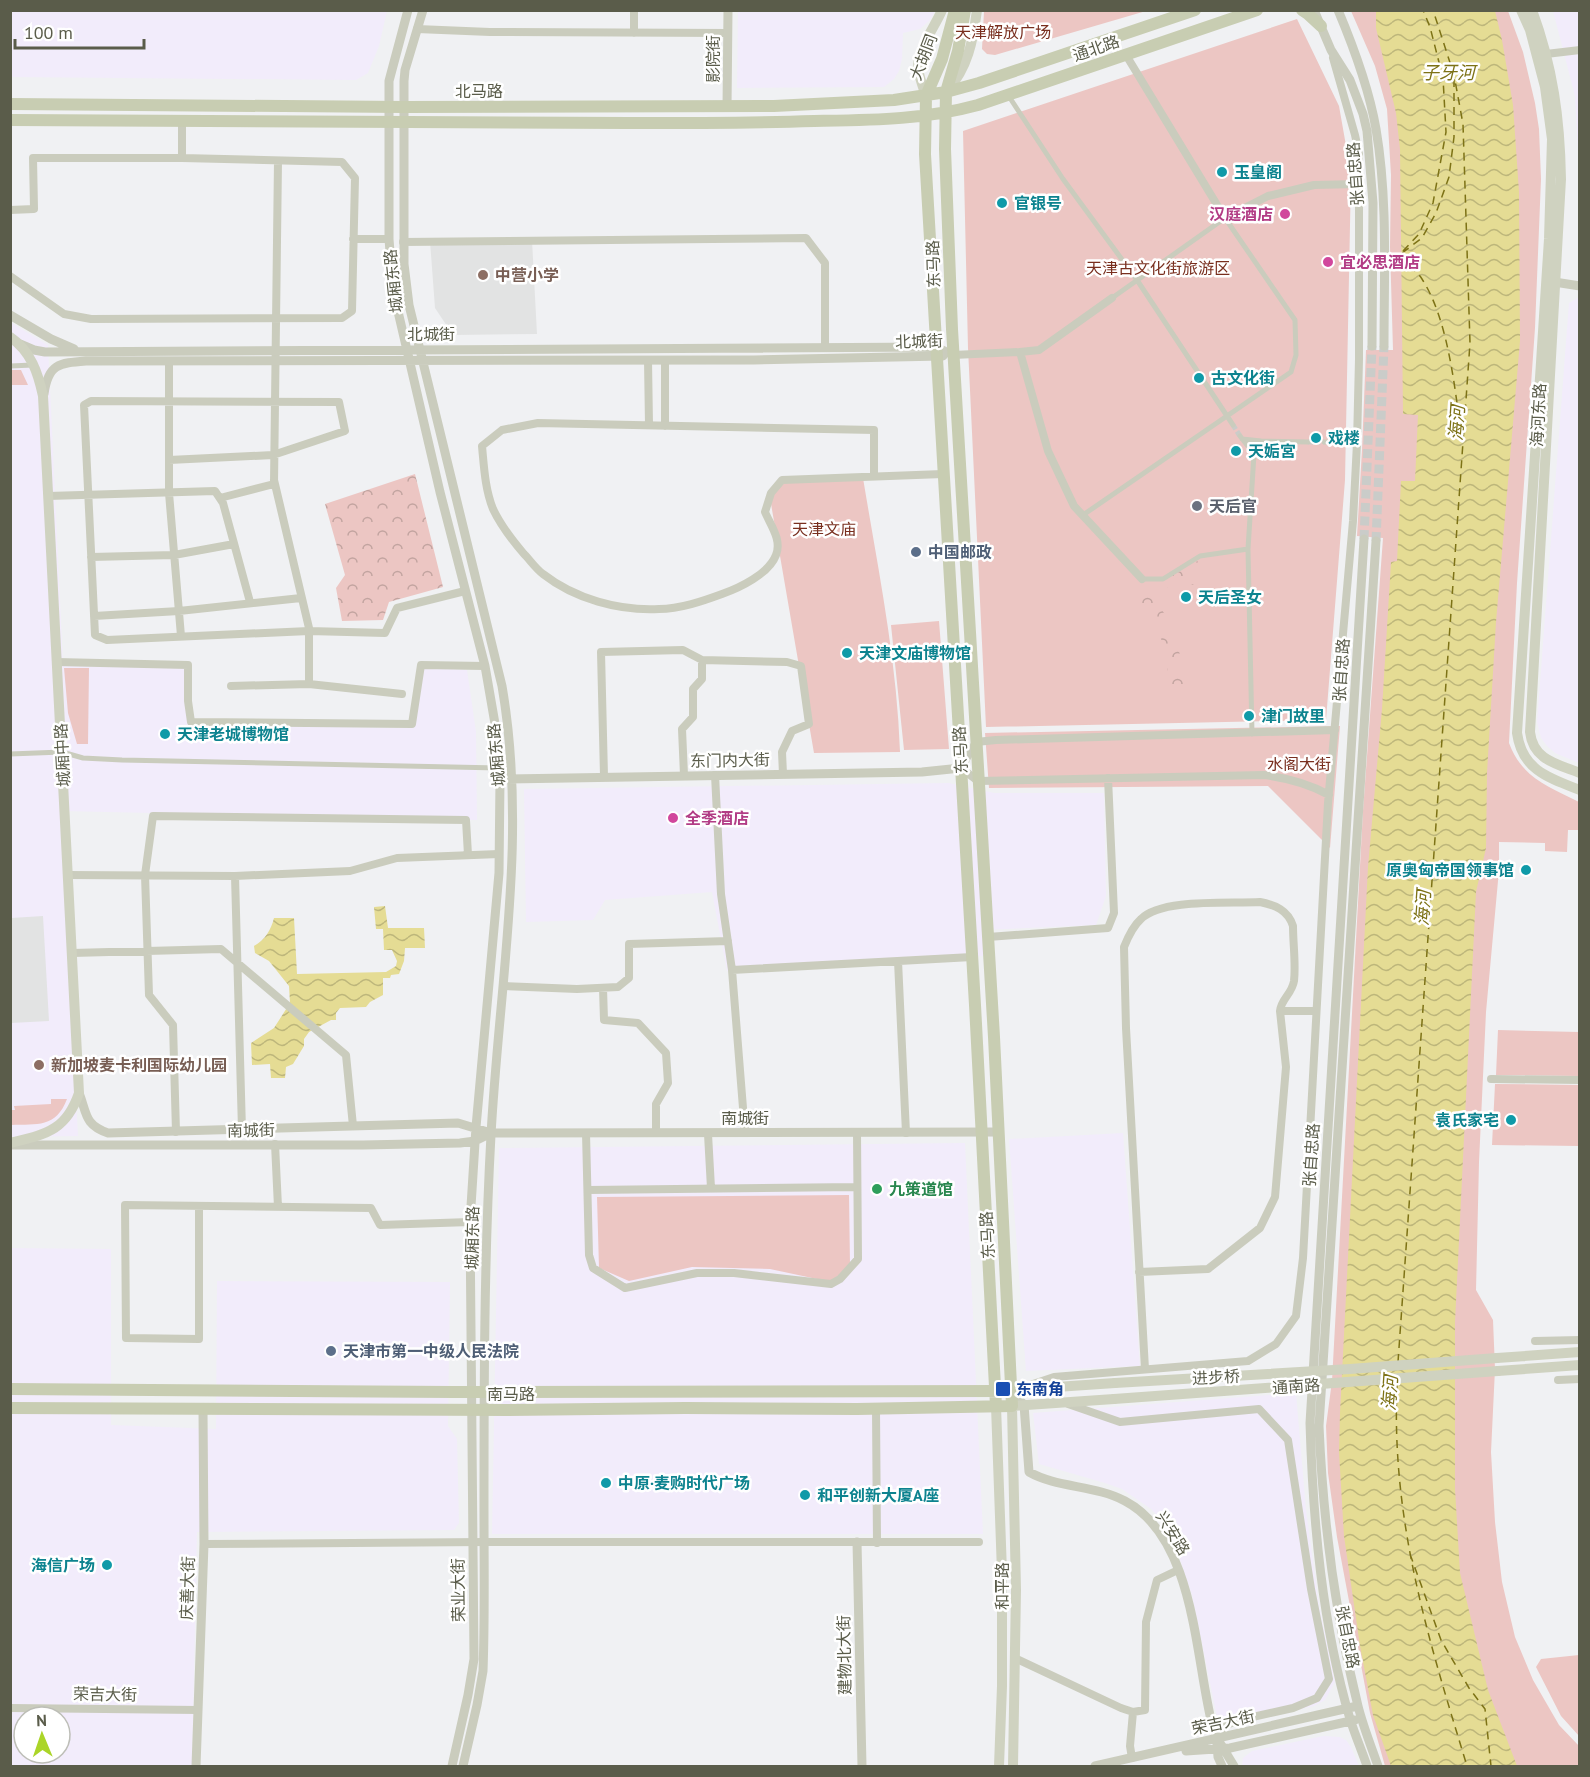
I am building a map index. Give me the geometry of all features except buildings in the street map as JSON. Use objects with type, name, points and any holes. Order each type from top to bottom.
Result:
[{"type":"main road","name":"大胡同","points":[[926,96],[918,70],[919,59],[930,30],[942,10]]},
{"type":"main road","name":"大胡同","points":[[926,96],[942,58],[955,10]]},
{"type":"main road","name":"大胡同","points":[[946,92],[958,51],[965,10]]},
{"type":"main road","name":"大胡同","points":[[946,92],[955,82],[967,61],[977,10]]},
{"type":"main road","name":"通北路","points":[[946,92],[1195,10]]},
{"type":"main road","name":"通北路","points":[[946,114],[1257,10]]},
{"type":"main road","points":[[1302,10],[1321,26]]},
{"type":"main road","name":"海河东路","points":[[1521,10],[1539,59],[1549,109],[1552,139],[1551,281],[1530,732],[1535,751],[1545,758],[1580,773]]},
{"type":"main road","name":"海河东路","points":[[1532,10],[1556,97],[1561,179],[1551,281],[1517,733],[1524,757],[1535,769],[1580,790]]},
{"type":"main road","name":"北马路","points":[[10,104],[728,107],[894,100],[946,92]]},
{"type":"main road","name":"东马路","points":[[946,92],[953,355],[999,1132],[1011,1390],[1018,1406]]},
{"type":"main road","name":"东马路","points":[[926,96],[925,154],[996,1406]]},
{"type":"main road","points":[[228,106],[228,121]]},
{"type":"main road","name":"北马路","points":[[10,120],[739,123],[877,120],[946,114]]},
{"type":"main road","name":"城厢中路","points":[[15,341],[34,365],[43,396],[79,1093]]},
{"type":"main road","points":[[10,1144],[54,1129],[73,1110],[79,1093]]},
{"type":"main road","name":"进步桥","points":[[1011,1390],[1580,1352]]},
{"type":"main road","name":"通南路","points":[[1018,1406],[1580,1365]]},
{"type":"main road","name":"南马路","points":[[10,1389],[470,1392],[1011,1390]]},
{"type":"main road","name":"和平路","points":[[996,1406],[1002,1572],[999,1767]]},
{"type":"main road","name":"南马路","points":[[10,1408],[485,1410],[876,1409],[1018,1406]]},
{"type":"main road","name":"和平路","points":[[1013,1767],[1018,1406]]},
{"type":"street","name":"城厢东路","points":[[408,10],[390,73],[388,107],[389,239],[393,290],[485,666],[494,718],[500,779],[499,854],[494,930],[476,1127],[470,1222],[470,1410]]},
{"type":"street","name":"城厢东路","points":[[423,10],[405,70],[403,107],[404,242],[409,305],[502,686],[511,741],[514,778],[513,862],[491,1133],[487,1224],[485,1410]]},
{"type":"street","points":[[634,10],[634,33]]},
{"type":"street","name":"影院街","points":[[728,10],[728,107]]},
{"type":"street","name":"张自忠路","points":[[1314,10],[1331,50],[1353,87],[1367,131],[1373,203],[1372,346]]},
{"type":"street","name":"张自忠路","points":[[1338,10],[1356,56],[1376,129],[1384,233],[1384,346]]},
{"type":"street","points":[[417,28],[479,32],[728,33]]},
{"type":"street","points":[[1011,1390],[1054,1377],[1248,1361],[1276,1344],[1296,1316],[1303,1258],[1329,795],[1353,521],[1357,443],[1359,154],[1331,50]]},
{"type":"street","points":[[1546,54],[1580,50]]},
{"type":"street","points":[[1083,515],[1291,372],[1296,355],[1295,320],[1225,218],[1126,55]]},
{"type":"street","points":[[1008,95],[1063,179],[1137,280],[1233,425]]},
{"type":"street","points":[[182,121],[182,158]]},
{"type":"street","points":[[10,210],[34,209],[33,158],[182,158],[342,162],[355,178],[352,311],[342,318],[91,319],[64,314],[10,276]]},
{"type":"street","points":[[278,160],[277,319],[273,401],[274,484],[309,631],[309,684]]},
{"type":"street","points":[[953,355],[1039,350],[1225,218],[1268,196],[1314,185],[1359,184]]},
{"type":"street","points":[[404,242],[806,238],[825,263],[825,348]]},
{"type":"street","points":[[354,239],[389,239]]},
{"type":"street","points":[[1551,281],[1580,286]]},
{"type":"street","points":[[10,315],[58,343],[85,351]]},
{"type":"street","name":"北城街","points":[[15,341],[34,350],[45,352],[275,356],[408,355],[422,360],[665,360],[936,352]]},
{"type":"street","name":"北城街","points":[[408,355],[420,350],[825,348],[936,352],[953,355]]},
{"type":"street","points":[[1020,352],[1048,451],[1074,506],[1142,579],[1163,579],[1200,556],[1248,549]]},
{"type":"street","name":"北城街","points":[[43,396],[47,375],[62,364],[86,361],[169,362],[275,356]]},
{"type":"street","points":[[648,360],[649,425]]},
{"type":"street","points":[[665,360],[665,426]]},
{"type":"street","points":[[169,362],[169,493],[181,636]]},
{"type":"street","points":[[10,366],[34,365]]},
{"type":"street","points":[[169,460],[274,455],[345,431],[339,402],[91,401],[84,405],[95,635],[107,640],[309,631],[385,633],[397,608],[465,591]]},
{"type":"street","points":[[874,475],[874,430],[538,423],[502,430],[482,446],[486,489],[508,536],[541,573],[568,590],[598,602],[622,607],[660,609],[708,599],[742,587],[771,563],[777,555],[775,531],[765,512],[771,493],[782,480],[943,474]]},
{"type":"street","points":[[1254,454],[1241,437],[1262,441],[1308,442]]},
{"type":"street","points":[[1252,734],[1248,549],[1254,454],[1262,441]]},
{"type":"street","points":[[1324,442],[1357,443]]},
{"type":"street","points":[[220,498],[274,484]]},
{"type":"street","points":[[48,496],[215,491],[223,503],[250,602]]},
{"type":"street","name":"张自忠路","points":[[1364,539],[1310,1423],[1311,1470],[1322,1575],[1347,1708],[1367,1767]]},
{"type":"street","name":"张自忠路","points":[[1376,541],[1319,1426],[1321,1476],[1332,1574],[1361,1719],[1378,1767]]},
{"type":"street","points":[[91,557],[174,555],[234,544]]},
{"type":"street","points":[[94,616],[179,611],[302,598]]},
{"type":"street","points":[[604,776],[602,652],[683,650],[702,660],[787,662],[801,666],[809,724],[792,731],[782,752],[783,774]]},
{"type":"street","points":[[684,775],[682,729],[693,717],[693,689],[702,679],[702,660]]},
{"type":"street","points":[[56,662],[188,665],[188,701],[191,722],[353,724],[411,724],[421,665],[485,666]]},
{"type":"street","points":[[231,686],[309,684],[402,694]]},
{"type":"street","points":[[1329,795],[1299,782],[1264,776],[978,781],[961,768],[976,742],[1335,730]]},
{"type":"street","points":[[10,754],[62,752],[83,758],[122,760],[499,768]]},
{"type":"street","name":"东门内大街","points":[[500,779],[922,772],[961,768]]},
{"type":"street","points":[[715,775],[721,894],[732,970],[745,1133]]},
{"type":"street","points":[[988,937],[1108,928],[1114,913],[1107,778]]},
{"type":"street","points":[[176,1132],[173,1025],[149,995],[145,875],[153,816],[466,820],[468,855]]},
{"type":"street","points":[[68,875],[235,876],[350,871],[398,858],[499,854]]},
{"type":"street","points":[[235,876],[242,1130]]},
{"type":"street","points":[[1140,1272],[1208,1269],[1260,1228],[1275,1197],[1286,1067],[1280,1011],[1281,1003],[1291,991],[1294,980],[1291,918],[1272,904],[1260,902],[1158,909],[1142,917],[1128,936],[1124,947],[1123,961],[1145,1370]]},
{"type":"street","points":[[503,986],[618,987],[629,978],[629,945],[728,941]]},
{"type":"street","points":[[72,953],[221,949],[346,1055],[353,1126]]},
{"type":"street","points":[[732,970],[972,957]]},
{"type":"street","points":[[898,961],[906,1133]]},
{"type":"street","points":[[603,988],[604,1020],[638,1023],[666,1053],[668,1083],[656,1104],[656,1132]]},
{"type":"street","points":[[1280,1011],[1316,1011]]},
{"type":"street","points":[[1491,1079],[1580,1080]]},
{"type":"street","name":"南城街","points":[[79,1093],[87,1120],[100,1131],[108,1133],[458,1123],[491,1133],[999,1132]]},
{"type":"street","name":"南城街","points":[[10,1144],[363,1145],[475,1141],[491,1133]]},
{"type":"street","points":[[586,1133],[588,1255],[592,1268],[625,1288],[706,1273],[734,1273],[831,1284],[840,1280],[858,1259],[857,1133]]},
{"type":"street","points":[[708,1134],[711,1188]]},
{"type":"street","points":[[275,1144],[278,1207]]},
{"type":"street","points":[[588,1190],[857,1187]]},
{"type":"street","points":[[199,1206],[199,1339],[126,1338],[125,1205],[371,1208],[380,1225],[470,1222]]},
{"type":"street","points":[[1535,1341],[1580,1340]]},
{"type":"street","points":[[1558,1380],[1580,1379]]},
{"type":"street","name":"张自忠路","points":[[1066,1403],[1120,1422],[1259,1409],[1288,1440],[1311,1589],[1329,1679],[1317,1698],[1293,1708],[1239,1720],[1224,1726],[1217,1738]]},
{"type":"street","name":"兴安路","points":[[1018,1406],[1029,1472],[1115,1496],[1131,1504],[1155,1528],[1167,1547],[1178,1570],[1192,1614],[1210,1716],[1220,1748],[1222,1767]]},
{"type":"street","points":[[876,1409],[877,1543]]},
{"type":"street","name":"庆善大街","points":[[196,1767],[204,1544],[203,1410]]},
{"type":"street","name":"荣业大街","points":[[452,1767],[474,1659],[470,1410]]},
{"type":"street","name":"荣业大街","points":[[463,1767],[483,1671],[485,1410]]},
{"type":"street","name":"建物北大街","points":[[857,1542],[862,1767]]},
{"type":"street","points":[[204,1544],[979,1542]]},
{"type":"street","points":[[1015,1658],[1133,1712],[1145,1710],[1146,1622],[1157,1580],[1178,1570]]},
{"type":"street","name":"荣吉大街","points":[[1095,1767],[1358,1706]]},
{"type":"street","name":"荣吉大街","points":[[10,1708],[198,1710]]},
{"type":"street","points":[[1132,1758],[1130,1746],[1133,1712]]},
{"type":"street","name":"荣吉大街","points":[[1116,1767],[1178,1752],[1264,1742],[1361,1719]]},
{"type":"street","name":"兴安路","points":[[1220,1748],[1234,1767]]},
{"type":"shaded area","points":[[11,10],[387,11],[379,46],[368,73],[356,80],[11,77]]},
{"type":"shaded area","points":[[738,10],[935,11],[930,20],[920,29],[903,33],[899,71],[894,79],[884,87],[737,88]]},
{"type":"shaded area","points":[[1553,11],[1579,11],[1579,170],[1575,96]]},
{"type":"shaded area","name":"中营小学","points":[[532,240],[537,334],[453,335],[435,308],[430,241]]},
{"type":"shaded area","points":[[1579,297],[1579,763],[1555,753],[1547,746],[1541,738],[1537,722],[1569,303]]},
{"type":"shaded area","points":[[10,322],[48,345],[63,664],[189,666],[191,725],[414,728],[423,667],[467,670],[476,732],[477,820],[61,811],[78,1136],[11,1137]]},
{"type":"shaded area","points":[[949,783],[994,793],[1104,793],[1106,896],[1096,925],[983,930],[983,956],[727,971],[712,892],[605,900],[593,920],[526,922],[524,789]]},
{"type":"shaded area","points":[[43,916],[49,1021],[11,1023],[11,918]]},
{"type":"shaded area","points":[[1123,1133],[1140,1366],[1026,1371],[1009,1139]]},
{"type":"shaded area","points":[[965,1143],[983,1534],[492,1534],[499,1148]]},
{"type":"shaded area","points":[[11,1248],[111,1249],[111,1425],[216,1429],[217,1281],[450,1282],[448,1426],[457,1439],[459,1523],[454,1530],[197,1532],[192,1766],[11,1766]]},
{"type":"shaded area","points":[[1296,1393],[1306,1510],[1319,1605],[1335,1682],[1325,1700],[1314,1706],[1219,1727],[1192,1595],[1176,1548],[1163,1522],[1151,1509],[1122,1489],[1039,1464],[1033,1413]]},
{"type":"shaded area","points":[[1323,1736],[1340,1737],[1346,1740],[1359,1766],[1242,1766],[1243,1758],[1252,1751]]},
{"type":"green space","name":"天津解放广场","points":[[1146,10],[995,55],[987,54],[982,49],[984,11]]},
{"type":"green space","name":"子牙河","points":[[1351,11],[1508,11],[1523,52],[1539,129],[1541,179],[1535,328],[1517,583],[1509,743],[1521,765],[1537,780],[1579,802],[1579,830],[1568,830],[1567,852],[1545,851],[1545,843],[1499,842],[1499,870],[1486,1012],[1476,1290],[1493,1320],[1495,1369],[1491,1452],[1495,1522],[1502,1582],[1515,1637],[1533,1680],[1559,1725],[1579,1746],[1579,1766],[1385,1766],[1370,1713],[1337,1537],[1328,1473],[1326,1426],[1332,1381],[1363,811],[1383,538],[1357,536],[1366,350],[1393,350],[1390,247],[1391,175],[1387,109],[1375,66]]},
{"type":"green space","name":"天津古文化街旅游区","points":[[1297,19],[1339,106],[1351,174],[1345,480],[1326,720],[986,727],[968,348],[963,131]]},
{"type":"green space","points":[[11,370],[21,370],[28,385],[11,385]]},
{"type":"green space","points":[[415,474],[443,587],[389,602],[383,620],[342,621],[336,588],[345,575],[325,504]]},
{"type":"green space","name":"天津文庙","points":[[863,478],[891,649],[900,752],[814,753],[770,498],[784,481]]},
{"type":"green space","points":[[1201,559],[1204,560],[1204,571],[1193,585],[1183,584],[1175,590],[1168,588],[1165,580]]},
{"type":"green space","points":[[1151,592],[1168,620],[1178,645],[1186,704],[1169,703],[1168,668],[1164,647],[1156,626],[1149,615],[1138,614],[1132,606]]},
{"type":"green space","points":[[939,621],[949,749],[904,750],[891,625]]},
{"type":"green space","points":[[64,668],[89,668],[88,744],[77,744],[68,713]]},
{"type":"green space","name":"水阁大街","points":[[1340,726],[1330,848],[1268,786],[989,788],[985,733]]},
{"type":"green space","points":[[1498,1030],[1579,1032],[1579,1076],[1496,1075]]},
{"type":"green space","points":[[1495,1084],[1579,1085],[1579,1146],[1492,1145]]},
{"type":"green space","points":[[51,1099],[67,1099],[63,1108],[51,1120],[37,1124],[11,1125],[11,1110],[15,1110],[14,1106],[51,1104]]},
{"type":"green space","points":[[849,1195],[850,1265],[831,1282],[770,1269],[692,1267],[629,1281],[599,1268],[597,1197]]},
{"type":"green space","points":[[1580,1655],[1579,1736],[1561,1716],[1536,1667],[1541,1659]]},
{"type":"water","name":"子牙河","points":[[1376,11],[1495,11],[1513,105],[1519,192],[1520,341],[1496,622],[1487,773],[1486,848],[1476,892],[1455,1322],[1455,1489],[1460,1573],[1488,1690],[1517,1766],[1391,1766],[1373,1715],[1344,1536],[1339,1452],[1340,1413],[1368,867],[1382,709],[1391,562],[1397,561],[1401,481],[1415,481],[1418,415],[1403,414],[1400,149],[1396,113],[1376,28]]},
{"type":"water","points":[[385,906],[388,928],[424,928],[425,948],[405,948],[404,961],[399,974],[383,978],[383,995],[366,1007],[340,1008],[336,1013],[336,1020],[331,1020],[309,1032],[293,1064],[286,1067],[285,1078],[271,1078],[270,1064],[252,1065],[251,1043],[274,1028],[290,1003],[289,986],[269,961],[255,953],[254,946],[267,934],[274,918],[294,918],[297,974],[386,972],[396,966],[397,961],[392,950],[384,950],[383,929],[376,929],[374,907]]},
{"type":"ferry route","points":[[1403,251],[1419,234],[1433,203],[1446,132],[1443,78],[1430,27],[1423,10]]},
{"type":"ferry route","points":[[1398,1362],[1470,343],[1463,124],[1454,75],[1433,10]]},
{"type":"ferry route","points":[[1454,79],[1454,137],[1449,177],[1436,213],[1422,238],[1398,256],[1422,279],[1439,315],[1450,357],[1462,440]]},
{"type":"ferry route","points":[[1397,1384],[1397,1434],[1406,1531],[1426,1625],[1467,1766]]},
{"type":"ferry route","points":[[1410,1554],[1441,1640],[1469,1688],[1485,1709],[1491,1766]]},
{"type":"tunnel","points":[[1364,539],[1372,346]]},
{"type":"tunnel","points":[[1376,541],[1384,346]]},
{"type":"tunnel","points":[[1233,425],[1240,436]]},
{"type":"tunnel","points":[[1308,442],[1324,442]]},
{"type":"place","name":"玉皇阁","points":[[1222,172]]},
{"type":"place","name":"官银号","points":[[1002,203]]},
{"type":"place","name":"汉庭酒店","points":[[1285,214]]},
{"type":"place","name":"宜必思酒店","points":[[1328,262]]},
{"type":"place","name":"中营小学","points":[[483,275]]},
{"type":"place","name":"古文化街","points":[[1199,378]]},
{"type":"place","name":"戏楼","points":[[1316,438]]},
{"type":"place","name":"天姤宮","points":[[1236,451]]},
{"type":"place","name":"天后官","points":[[1197,506]]},
{"type":"place","name":"中国邮政","points":[[916,552]]},
{"type":"place","name":"天后圣女","points":[[1186,597]]},
{"type":"place","name":"天津文庙博物馆","points":[[847,653]]},
{"type":"place","name":"津门故里","points":[[1249,716]]},
{"type":"place","name":"天津老城博物馆","points":[[165,734]]},
{"type":"place","name":"全季酒店","points":[[673,818]]},
{"type":"place","name":"原奥匈帝国领事馆","points":[[1526,870]]},
{"type":"place","name":"新加坡麦卡利国际幼儿园","points":[[39,1065]]},
{"type":"place","name":"袁氏家宅","points":[[1511,1120]]},
{"type":"place","name":"九策道馆","points":[[877,1189]]},
{"type":"place","name":"天津市第一中级人民法院","points":[[331,1351]]},
{"type":"place","name":"东南角","points":[[1003,1389]]},
{"type":"place","name":"中原·麦购时代广场","points":[[606,1483]]},
{"type":"place","name":"和平创新大厦A座","points":[[805,1495]]},
{"type":"place","name":"海信广场","points":[[107,1565]]},
{"type":"water label","name":"海河","points":[[1457,423]]},
{"type":"water label","name":"海河","points":[[1423,908]]},
{"type":"water label","name":"海河","points":[[1390,1393]]}]
